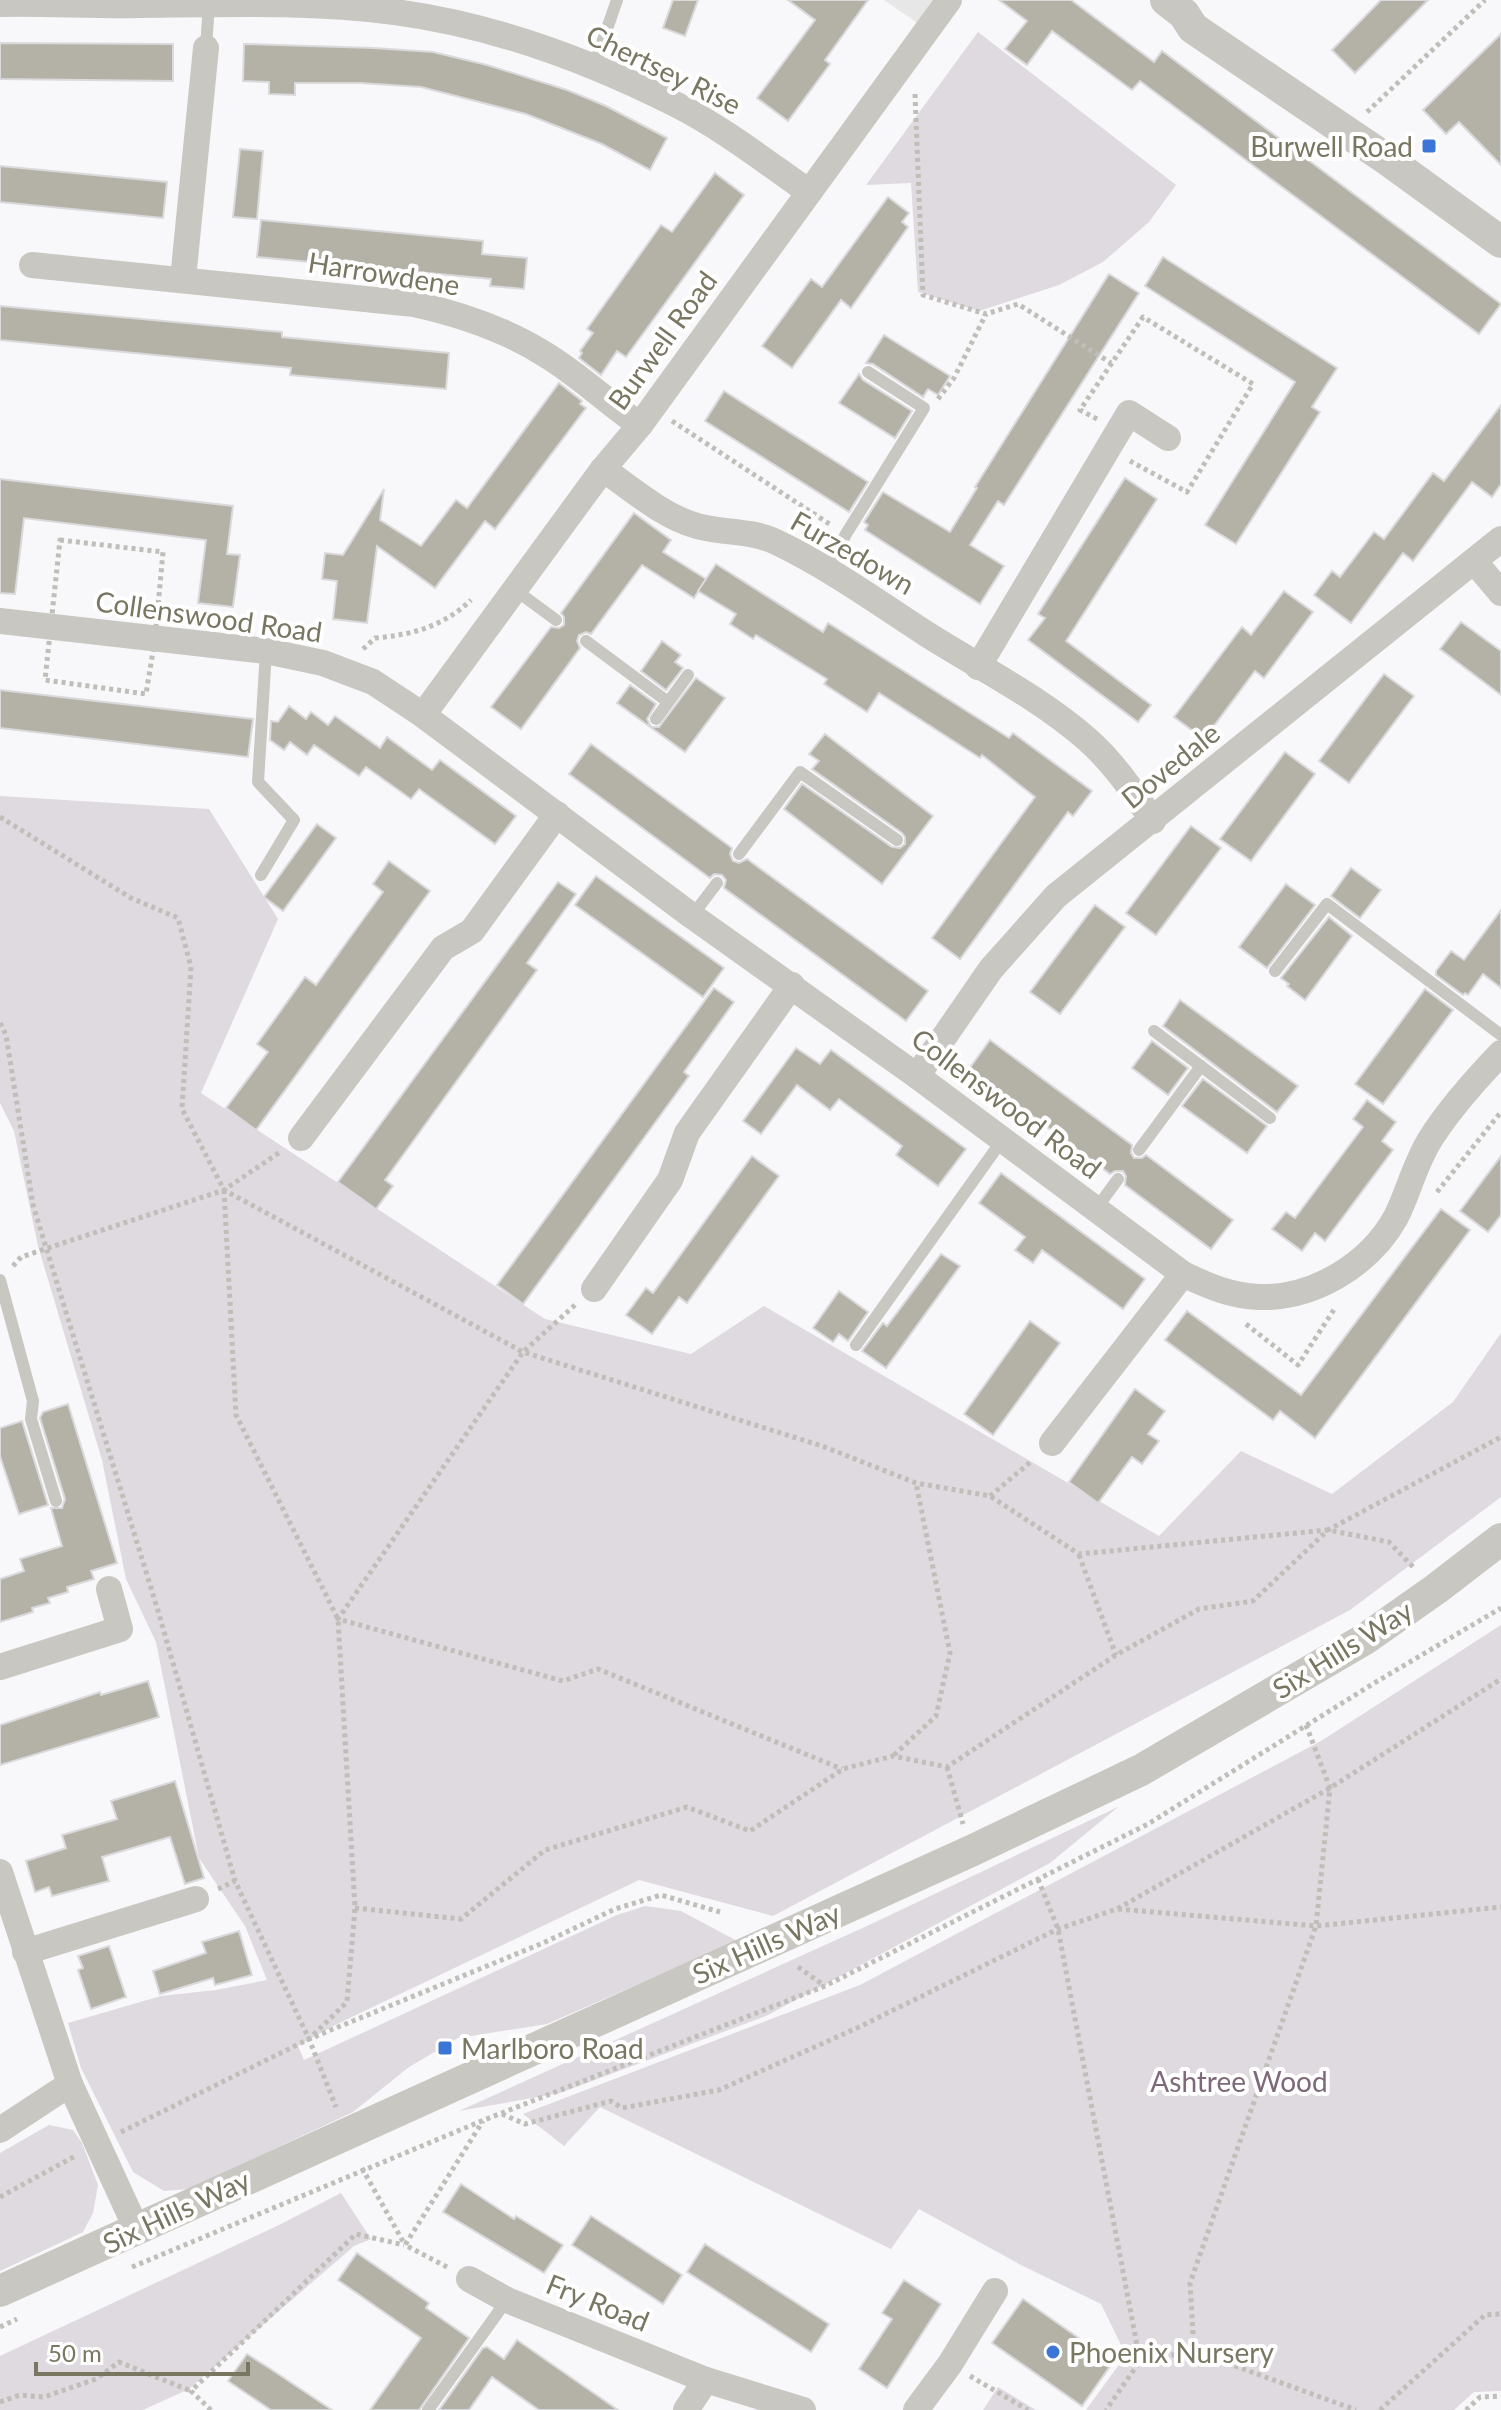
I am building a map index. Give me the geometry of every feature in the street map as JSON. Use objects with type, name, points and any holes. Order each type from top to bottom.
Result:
[{"type":"street","points":[[1166,0],[1184,14],[1193,28],[1388,160],[1501,242]]},
{"type":"street","name":"Burwell Road","points":[[423,715],[603,469],[646,417],[944,2]]},
{"type":"street","name":"Chertsey Rise","points":[[0,4],[322,6],[397,13],[488,31],[594,66],[680,107],[737,141],[809,192]]},
{"type":"street","points":[[183,279],[206,48]]},
{"type":"street","name":"Harrowdene","points":[[32,265],[414,304],[450,312],[519,339],[646,417]]},
{"type":"street","points":[[978,667],[1129,413],[1168,438]]},
{"type":"street","name":"Furzedown","points":[[603,469],[675,518],[699,526],[771,539],[828,570],[1055,713],[1090,741],[1120,774],[1153,821]]},
{"type":"street","name":"Dovedale","points":[[917,1076],[991,969],[1056,896],[1501,539]]},
{"type":"street","points":[[1474,561],[1501,593]]},
{"type":"street","name":"Collenswood Road","points":[[0,621],[266,651],[343,669],[373,682],[423,715],[692,916],[917,1076],[1183,1274],[1215,1289],[1240,1295],[1285,1296],[1315,1287],[1358,1262],[1378,1243],[1395,1217],[1419,1159],[1443,1119],[1501,1053]]},
{"type":"street","points":[[301,1138],[443,948],[472,931],[557,814]]},
{"type":"street","points":[[594,1289],[670,1180],[687,1133],[792,985]]},
{"type":"street","points":[[1052,1443],[1183,1274]]},
{"type":"street","name":"Six Hills Way","points":[[0,2291],[971,1851],[1141,1770],[1365,1639],[1501,1539]]},
{"type":"street","points":[[0,1667],[120,1629],[109,1589]]},
{"type":"street","points":[[0,1872],[70,2084],[137,2230]]},
{"type":"street","points":[[25,1952],[196,1899]]},
{"type":"street","points":[[0,2130],[70,2084]]},
{"type":"street","name":"Fry Road","points":[[469,2279],[507,2300],[706,2380],[803,2410]]},
{"type":"street","points":[[916,2410],[950,2364],[995,2291]]},
{"type":"street","points":[[686,2410],[706,2380]]},
{"type":"lane","points":[[594,66],[617,0]]},
{"type":"lane","points":[[206,48],[209,3]]},
{"type":"lane","points":[[828,570],[846,534],[924,408],[868,372]]},
{"type":"lane","points":[[514,589],[556,620]]},
{"type":"lane","points":[[586,641],[668,702]]},
{"type":"lane","points":[[261,875],[294,820],[258,782],[266,651]]},
{"type":"lane","points":[[656,719],[688,675]]},
{"type":"lane","points":[[739,854],[800,772],[897,840]]},
{"type":"lane","points":[[692,916],[717,883]]},
{"type":"lane","points":[[1275,971],[1327,904],[1501,1035]]},
{"type":"lane","points":[[1154,1031],[1270,1118]]},
{"type":"lane","points":[[1139,1150],[1201,1066]]},
{"type":"lane","points":[[856,1345],[1003,1139]]},
{"type":"lane","points":[[1096,1209],[1118,1179]]},
{"type":"lane","points":[[0,1280],[33,1401],[31,1419],[56,1501]]},
{"type":"lane","points":[[428,2410],[507,2300]]},
{"type":"path","points":[[1346,133],[1485,0]]},
{"type":"path","points":[[913,49],[923,295],[986,314],[1018,304],[1111,363]]},
{"type":"path","points":[[924,408],[941,397],[954,378],[986,314]]},
{"type":"path","points":[[1119,430],[1080,410],[1143,317],[1253,384],[1225,430]]},
{"type":"path","points":[[646,417],[846,534]]},
{"type":"path","points":[[343,669],[375,638],[401,636],[439,624],[477,594]]},
{"type":"path","points":[[0,817],[131,898],[178,918],[191,967],[182,1109],[224,1190],[236,1415],[338,1619],[355,1908],[347,2002],[309,2039]]},
{"type":"path","points":[[0,1023],[6,1035],[33,1205],[154,1599],[235,1881],[309,2039]]},
{"type":"path","points":[[1433,1196],[1501,1112]]},
{"type":"path","points":[[0,1280],[21,1257],[224,1190],[301,1138]]},
{"type":"path","points":[[224,1190],[523,1352],[822,1446],[916,1483],[990,1496],[1079,1554],[1116,1655]]},
{"type":"path","points":[[338,1619],[523,1352],[594,1289]]},
{"type":"path","points":[[355,1908],[461,1919],[545,1850],[687,1807],[750,1831],[843,1769],[893,1756],[947,1767],[1116,1655],[1199,1609],[1253,1601],[1328,1530],[1501,1437]]},
{"type":"path","points":[[990,1496],[1052,1443]]},
{"type":"path","points":[[893,1756],[936,1716],[950,1653],[916,1483]]},
{"type":"path","points":[[1079,1554],[1328,1530],[1389,1542],[1436,1589]]},
{"type":"path","points":[[130,2268],[484,2120],[825,1986],[1148,1824],[1501,1608]]},
{"type":"path","points":[[338,1619],[563,1681],[598,1669],[843,1769]]},
{"type":"path","points":[[501,2114],[525,2124],[611,2101],[622,2108],[719,2090],[857,2028],[1058,1929],[1117,1909],[1330,1788],[1501,1679]]},
{"type":"path","points":[[1194,2351],[1190,2283],[1316,1926],[1330,1788],[1306,1725]]},
{"type":"path","points":[[947,1767],[971,1851]]},
{"type":"path","points":[[1038,1879],[1058,1929],[1140,2361]]},
{"type":"path","points":[[0,2197],[98,2144],[309,2039],[543,1943],[615,1909],[661,1895],[720,1912]]},
{"type":"path","points":[[1117,1909],[1316,1926],[1501,1907]]},
{"type":"path","points":[[798,1967],[825,1986]]},
{"type":"path","points":[[405,2245],[484,2120]]},
{"type":"path","points":[[191,2391],[356,2234],[405,2245],[469,2279]]},
{"type":"path","points":[[0,2327],[29,2314]]},
{"type":"path","points":[[1380,2410],[1485,2315],[1501,2314]]},
{"type":"path","points":[[1106,2410],[1140,2361],[1194,2351],[1356,2410]]},
{"type":"path","points":[[0,2402],[20,2395],[44,2397],[96,2379],[119,2362],[191,2391],[211,2410]]},
{"type":"path","points":[[950,2364],[1028,2410]]},
{"type":"path","points":[[1466,2410],[1480,2397],[1501,2396]]},
{"type":"shaded area","points":[[884,0],[962,0],[932,33]]},
{"type":"green space","points":[[978,32],[1176,185],[1149,222],[1103,262],[1059,285],[979,311],[918,292],[911,183],[866,185]]},
{"type":"green space","points":[[0,796],[209,809],[278,919],[201,1093],[545,1319],[691,1354],[764,1306],[1159,1536],[1241,1451],[1332,1494],[1453,1402],[1501,1333],[1501,1497],[1350,1610],[773,1916],[639,1880],[331,2027],[298,2046],[304,2060],[617,1915],[645,1906],[681,1911],[737,1941],[547,2024],[458,2038],[409,2067],[353,2112],[189,2189],[164,2191],[133,2172],[81,2068],[68,2023],[161,1996],[267,1980],[245,1926],[199,1858],[156,1642],[126,1579],[102,1460],[38,1246],[14,1131],[0,1103]]},
{"type":"green space","name":"Ashtree Wood","points":[[1501,1625],[1501,2391],[1474,2392],[1454,2410],[1086,2410],[1126,2355],[1101,2304],[1021,2265],[919,2209],[891,2249],[600,2107],[564,2146],[523,2114],[860,1985],[1321,1741]]},
{"type":"green space","points":[[1118,1807],[1050,1863],[766,2016],[560,2093],[459,2111],[867,1926]]},
{"type":"green space","points":[[49,2125],[73,2130],[82,2143],[98,2185],[93,2213],[83,2232],[0,2271],[0,2153]]},
{"type":"green space","points":[[341,2193],[371,2239],[354,2246],[189,2389],[143,2410],[0,2410],[0,2356]]},
{"type":"green space","points":[[998,2387],[1036,2410],[983,2410]]},
{"type":"building","points":[[673,0],[698,0],[685,36],[663,28]]},
{"type":"building","points":[[788,0],[868,0],[825,60],[830,64],[788,121],[757,98],[815,20]]},
{"type":"building","points":[[999,0],[1071,0],[1154,62],[1162,51],[1501,304],[1479,334],[1140,81],[1132,90],[1052,31],[1027,65],[1005,49],[1027,21]]},
{"type":"building","points":[[1381,0],[1428,0],[1355,73],[1332,50]]},
{"type":"building","points":[[1501,34],[1501,165],[1459,122],[1446,134],[1423,110]]},
{"type":"building","points":[[0,43],[173,44],[173,81],[0,79]]},
{"type":"building","points":[[244,44],[433,52],[567,90],[606,106],[667,138],[650,170],[602,144],[526,114],[421,87],[295,83],[295,95],[269,94],[269,82],[243,81]]},
{"type":"building","points":[[240,149],[263,151],[257,219],[233,217]]},
{"type":"building","points":[[0,166],[167,182],[163,218],[0,202]]},
{"type":"building","points":[[715,173],[744,195],[626,357],[617,351],[601,375],[579,358],[580,351],[593,333],[587,329],[661,225],[672,232]]},
{"type":"building","points":[[888,197],[909,213],[902,222],[908,227],[851,308],[841,300],[792,368],[762,346],[811,279],[822,287]]},
{"type":"building","points":[[261,220],[483,241],[482,254],[527,258],[524,289],[490,286],[491,279],[257,257]]},
{"type":"building","points":[[1163,257],[1337,368],[1312,407],[1320,412],[1236,544],[1205,525],[1295,382],[1145,286]]},
{"type":"building","points":[[1109,274],[1139,293],[1004,505],[998,501],[970,545],[1004,566],[980,604],[865,530],[868,525],[864,522],[883,492],[950,532]]},
{"type":"building","points":[[0,306],[282,332],[282,337],[449,353],[446,389],[290,375],[291,368],[0,340]]},
{"type":"building","points":[[884,335],[950,376],[938,395],[928,389],[923,397],[873,364],[866,363]]},
{"type":"building","points":[[859,374],[863,380],[912,411],[895,438],[839,403]]},
{"type":"building","points":[[559,383],[582,401],[580,404],[586,408],[495,529],[485,521],[435,588],[377,546],[367,623],[333,619],[337,581],[322,579],[325,553],[343,555],[384,489],[380,520],[421,546],[456,500],[467,508]]},
{"type":"building","points":[[724,391],[868,482],[849,512],[705,421]]},
{"type":"building","points":[[1501,405],[1501,484],[1492,497],[1472,482],[1413,561],[1403,553],[1351,623],[1314,595],[1332,571],[1340,577],[1374,532],[1384,539],[1433,473],[1444,481]]},
{"type":"building","points":[[1125,478],[1157,499],[1066,641],[1151,705],[1138,722],[1028,640],[1045,618],[1038,614]]},
{"type":"building","points":[[0,479],[233,506],[227,554],[240,555],[233,607],[198,603],[206,540],[24,518],[15,594],[0,593]]},
{"type":"building","points":[[634,513],[671,540],[663,552],[706,579],[694,598],[642,565],[591,634],[586,632],[579,635],[577,641],[580,648],[521,729],[491,707],[551,627],[564,625],[561,613]]},
{"type":"building","points":[[716,564],[823,632],[828,623],[1009,738],[1013,733],[1092,791],[1073,816],[1068,812],[960,959],[932,938],[1035,797],[982,755],[980,758],[879,693],[867,712],[824,684],[827,679],[756,635],[753,639],[730,624],[736,614],[698,591]]},
{"type":"building","points":[[1284,591],[1313,612],[1264,678],[1255,671],[1204,739],[1174,717],[1242,627],[1251,635]]},
{"type":"building","points":[[1461,622],[1501,651],[1501,695],[1440,649]]},
{"type":"building","points":[[662,641],[681,655],[675,662],[683,668],[666,690],[641,671]]},
{"type":"building","points":[[1384,674],[1414,696],[1349,783],[1319,761]]},
{"type":"building","points":[[696,678],[725,698],[685,752],[617,703],[630,685],[656,704],[647,719],[651,727],[659,727]]},
{"type":"building","points":[[0,690],[253,719],[248,757],[0,728]]},
{"type":"building","points":[[289,706],[306,719],[311,712],[328,725],[335,716],[380,748],[387,737],[432,770],[440,760],[516,816],[495,844],[419,789],[411,799],[366,767],[359,776],[314,745],[307,755],[290,742],[284,750],[270,740],[271,721],[278,722]]},
{"type":"building","points":[[825,734],[933,816],[882,884],[784,809],[802,784],[892,847],[900,848],[905,844],[902,833],[812,769],[819,761],[809,754]]},
{"type":"building","points":[[591,744],[732,848],[730,854],[733,861],[739,863],[747,859],[928,991],[906,1021],[724,888],[726,880],[722,875],[714,874],[710,878],[569,774]]},
{"type":"building","points":[[1285,752],[1315,774],[1251,861],[1220,839]]},
{"type":"building","points":[[317,824],[336,838],[283,911],[264,897]]},
{"type":"building","points":[[1191,826],[1221,848],[1156,935],[1126,913]]},
{"type":"building","points":[[389,861],[430,891],[256,1130],[226,1108],[268,1052],[257,1044],[305,977],[316,985],[383,892],[373,884]]},
{"type":"building","points":[[1351,868],[1381,890],[1360,918],[1331,896]]},
{"type":"building","points":[[596,876],[724,968],[703,997],[575,905]]},
{"type":"building","points":[[558,882],[576,894],[527,963],[537,970],[385,1180],[393,1186],[376,1209],[338,1182]]},
{"type":"building","points":[[1286,884],[1315,905],[1267,968],[1239,947]]},
{"type":"building","points":[[1095,905],[1125,927],[1060,1014],[1030,992]]},
{"type":"building","points":[[1501,910],[1501,988],[1483,974],[1468,995],[1463,995],[1436,975],[1436,971],[1451,951],[1464,960]]},
{"type":"building","points":[[1329,917],[1352,936],[1305,1000],[1281,978]]},
{"type":"building","points":[[714,988],[734,1002],[684,1072],[689,1076],[523,1304],[497,1285]]},
{"type":"building","points":[[1425,989],[1453,1010],[1383,1104],[1355,1084]]},
{"type":"building","points":[[1180,1000],[1298,1086],[1277,1112],[1163,1026]]},
{"type":"building","points":[[990,1040],[1132,1145],[1134,1158],[1146,1155],[1233,1220],[1211,1249],[1125,1185],[1123,1171],[1110,1174],[969,1069]]},
{"type":"building","points":[[1152,1041],[1188,1068],[1168,1095],[1132,1068]]},
{"type":"building","points":[[796,1048],[820,1064],[831,1050],[966,1149],[938,1186],[896,1155],[902,1146],[839,1099],[830,1110],[797,1085],[761,1134],[743,1121]]},
{"type":"building","points":[[1203,1079],[1267,1126],[1247,1153],[1182,1106]]},
{"type":"building","points":[[1367,1100],[1396,1122],[1382,1141],[1393,1150],[1325,1241],[1315,1233],[1302,1251],[1272,1229],[1286,1212],[1295,1218],[1363,1127],[1353,1119]]},
{"type":"building","points":[[752,1156],[779,1176],[687,1303],[679,1297],[652,1334],[626,1315],[646,1288],[653,1293]]},
{"type":"building","points":[[1501,1156],[1501,1215],[1488,1232],[1460,1211]]},
{"type":"building","points":[[1001,1173],[1145,1279],[1123,1309],[1042,1250],[1033,1263],[1015,1250],[1025,1237],[979,1203]]},
{"type":"building","points":[[1441,1209],[1470,1230],[1315,1438],[1280,1411],[1273,1420],[1165,1340],[1187,1311],[1301,1395]]},
{"type":"building","points":[[941,1254],[960,1266],[886,1368],[862,1351],[883,1323],[887,1326]]},
{"type":"building","points":[[839,1291],[868,1312],[848,1341],[839,1334],[833,1342],[813,1328]]},
{"type":"building","points":[[1030,1321],[1060,1343],[993,1435],[964,1414]]},
{"type":"building","points":[[1135,1389],[1165,1411],[1148,1434],[1159,1441],[1142,1464],[1132,1457],[1098,1503],[1069,1482]]},
{"type":"building","points":[[68,1404],[117,1563],[91,1571],[94,1579],[67,1587],[68,1592],[48,1598],[50,1603],[32,1608],[33,1612],[0,1622],[0,1579],[24,1571],[20,1559],[62,1546],[51,1508],[62,1508],[65,1499],[40,1418],[43,1412]]},
{"type":"building","points":[[22,1421],[48,1505],[19,1514],[0,1456],[0,1428]]},
{"type":"building","points":[[148,1681],[159,1717],[0,1765],[0,1725],[100,1692],[101,1695]]},
{"type":"building","points":[[175,1781],[204,1878],[185,1884],[170,1837],[102,1857],[109,1881],[52,1896],[49,1887],[35,1892],[26,1861],[66,1848],[62,1835],[117,1819],[111,1801]]},
{"type":"building","points":[[239,1931],[252,1975],[215,1985],[213,1978],[160,1994],[153,1971],[206,1953],[202,1942]]},
{"type":"building","points":[[109,1946],[126,1997],[91,2009],[78,1970],[83,1968],[78,1956]]},
{"type":"building","points":[[461,2184],[514,2219],[516,2216],[563,2245],[544,2273],[443,2212]]},
{"type":"building","points":[[591,2216],[682,2275],[663,2304],[572,2245]]},
{"type":"building","points":[[705,2244],[829,2324],[811,2352],[687,2272]]},
{"type":"building","points":[[357,2253],[429,2303],[426,2308],[469,2338],[419,2410],[370,2410],[421,2338],[338,2280]]},
{"type":"building","points":[[904,2280],[941,2304],[887,2388],[859,2369],[892,2319],[882,2313]]},
{"type":"building","name":"Phoenix Nursery","points":[[1023,2299],[1113,2362],[1082,2406],[992,2343]]},
{"type":"building","points":[[517,2340],[618,2410],[539,2410],[492,2377],[469,2410],[439,2410],[483,2348],[487,2347],[504,2359]]},
{"type":"building","points":[[247,2354],[332,2410],[271,2410],[228,2381]]},
{"type":"place","name":"Burwell Road","points":[[1429,146]]},
{"type":"place","name":"Marlboro Road","points":[[445,2048]]},
{"type":"place","name":"Phoenix Nursery","points":[[1053,2352]]}]
